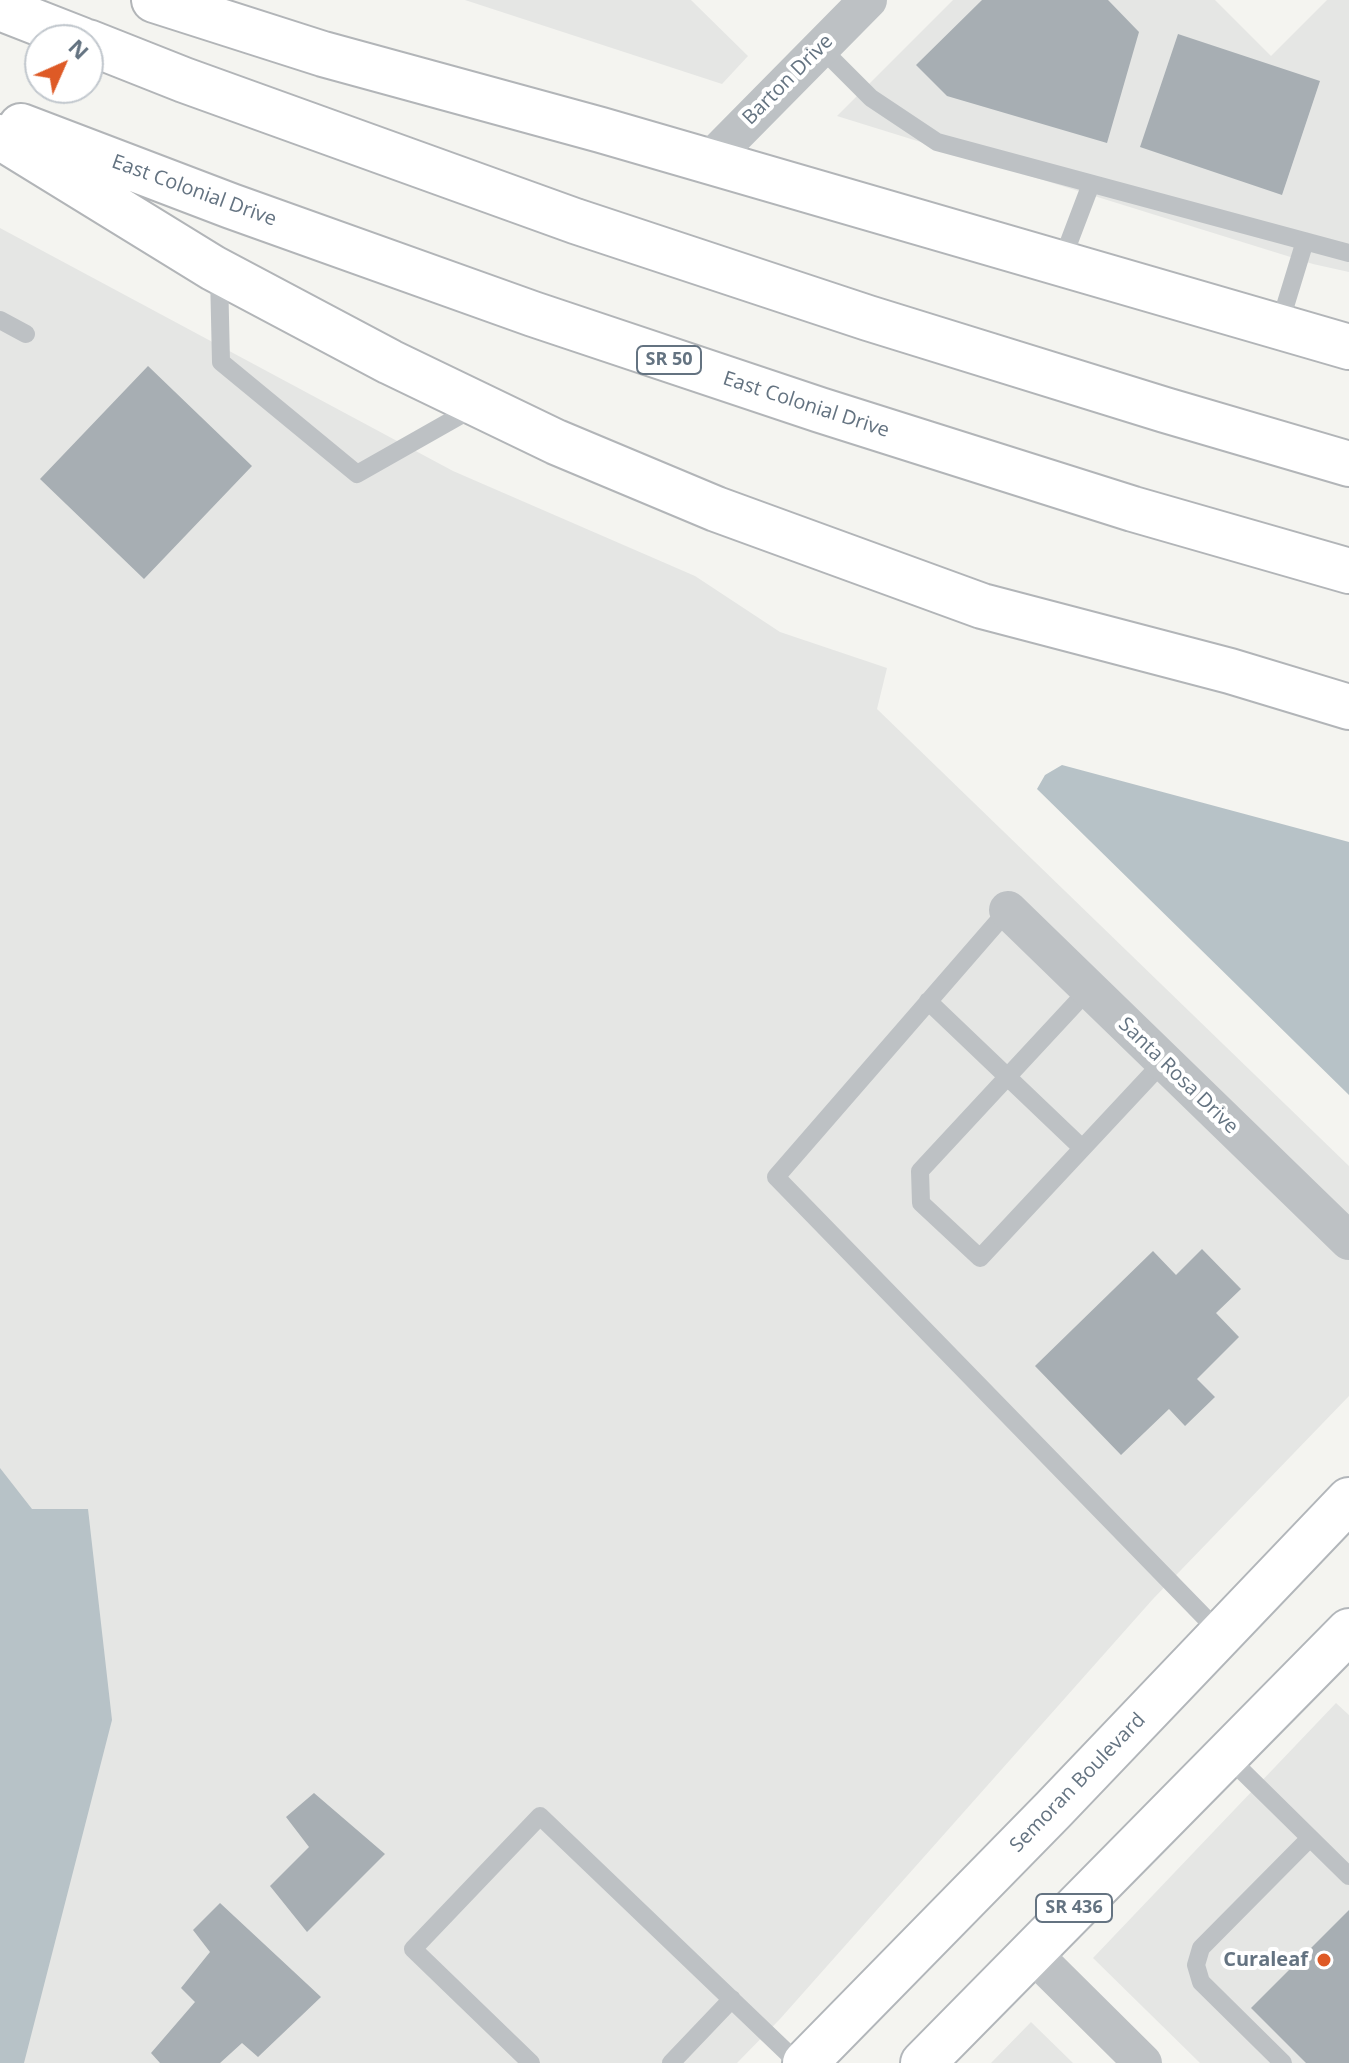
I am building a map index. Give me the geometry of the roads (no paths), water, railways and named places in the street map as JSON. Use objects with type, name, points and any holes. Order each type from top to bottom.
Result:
[{"type":"main road","points":[[154,0],[323,54],[709,161],[1349,347]]},
{"type":"main road","points":[[0,8],[41,24]]},
{"type":"main road","points":[[104,48],[575,221],[868,318],[1349,464]]},
{"type":"main road","name":"East Colonial Drive","points":[[0,118],[231,206],[563,324],[820,410],[1118,504],[1349,571]]},
{"type":"main road","points":[[0,137],[219,271],[556,442],[716,509],[982,606],[1230,671],[1349,707]]},
{"type":"main road","name":"Semoran Boulevard","points":[[805,2063],[1349,1500]]},
{"type":"main road","name":"SR 436","points":[[923,2063],[1349,1631]]},
{"type":"street","name":"Barton Drive","points":[[709,161],[868,0]]},
{"type":"street","name":"Santa Rosa Drive","points":[[1008,910],[1349,1241]]},
{"type":"street","points":[[1031,1952],[1143,2063]]},
{"type":"lane","points":[[821,48],[871,98],[937,142],[1349,253]]},
{"type":"lane","points":[[1061,263],[1091,184]]},
{"type":"lane","points":[[1279,326],[1305,241]]},
{"type":"lane","points":[[219,271],[221,362],[357,474],[479,405]]},
{"type":"lane","points":[[0,320],[26,334]]},
{"type":"lane","points":[[1008,910],[776,1177],[1221,1634]]},
{"type":"lane","points":[[1089,989],[920,1171],[921,1203],[980,1258],[1164,1061]]},
{"type":"lane","points":[[928,1001],[1082,1148]]},
{"type":"lane","points":[[1226,1755],[1349,1876]]},
{"type":"lane","points":[[531,2063],[413,1949],[540,1816],[798,2063]]},
{"type":"lane","points":[[1283,2063],[1201,1982],[1196,1965],[1201,1948],[1310,1838]]},
{"type":"lane","points":[[671,2063],[732,1999]]},
{"type":"lane","points":[[1260,2041],[1263,2063]]},
{"type":"place","name":"Curaleaf","points":[[1324,1960]]}]
